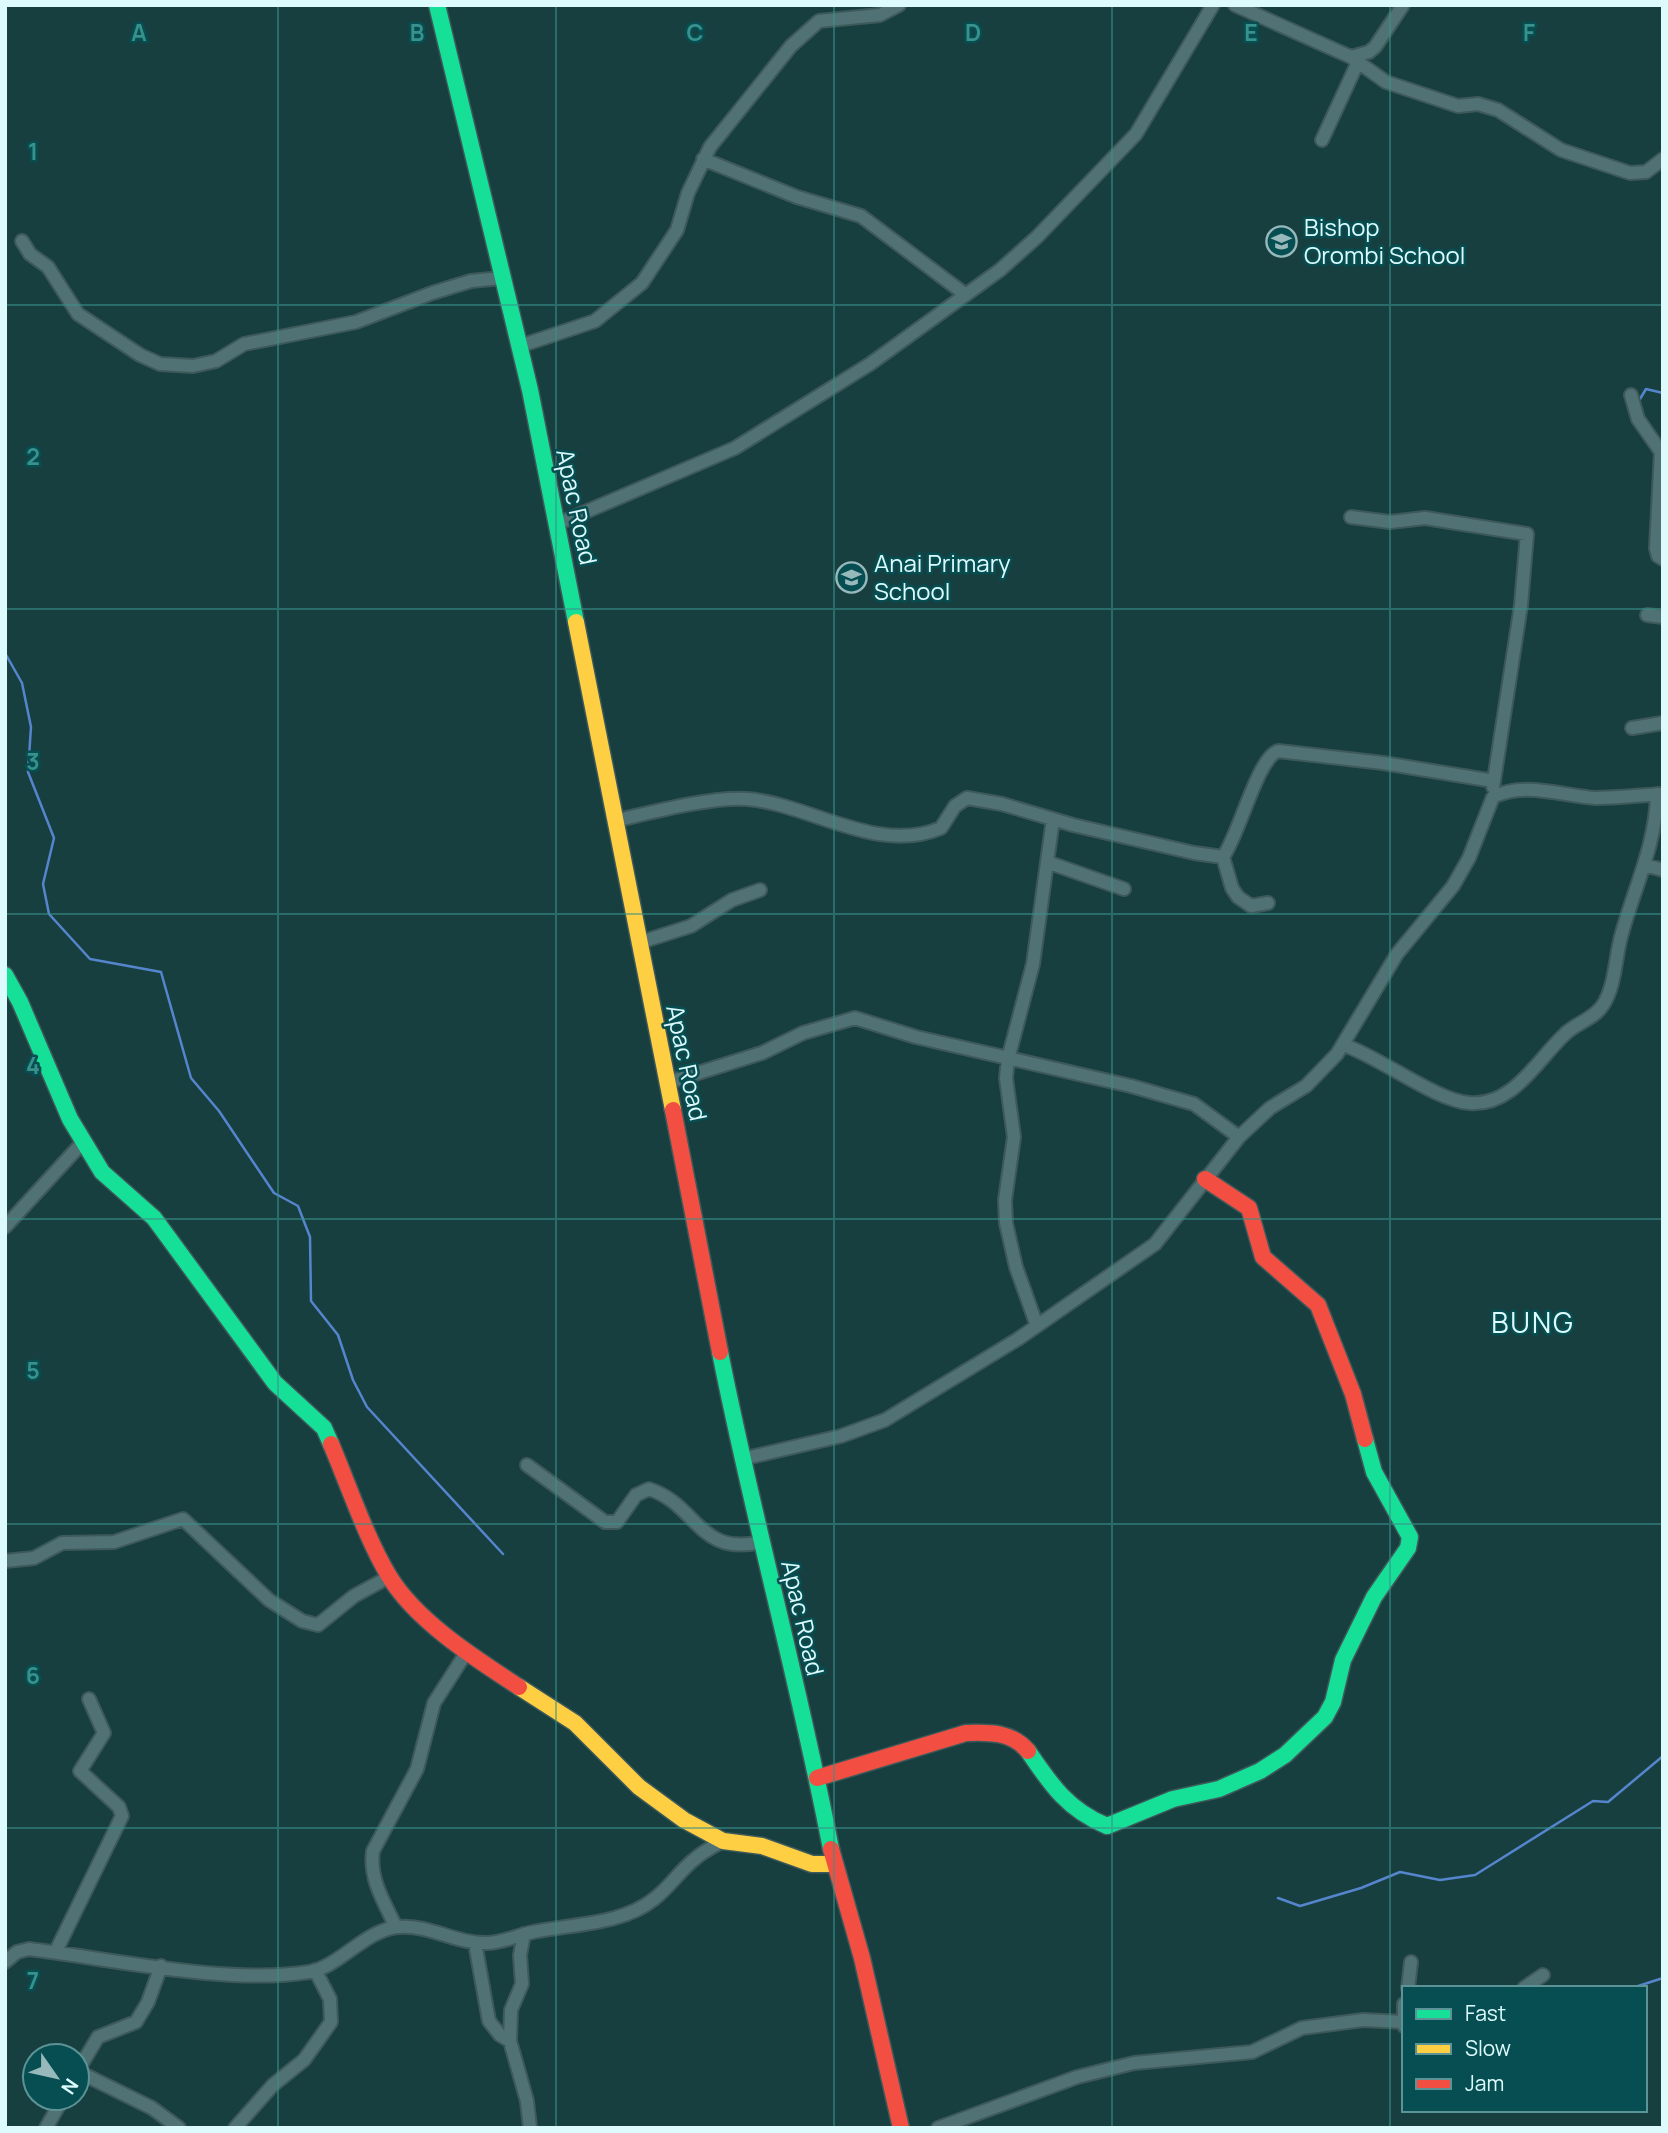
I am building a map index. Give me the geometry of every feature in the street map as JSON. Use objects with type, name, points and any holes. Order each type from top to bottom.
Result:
[{"type":"street","name":"Apac Road","points":[[437,5],[520,346],[742,1460],[817,1778],[834,1864],[862,1958],[901,2128]]},
{"type":"street","points":[[520,346],[595,321],[642,283],[677,230],[703,159],[791,46],[810,27],[819,21],[889,13],[900,5]]},
{"type":"street","points":[[557,524],[735,448],[870,364],[966,295],[1037,237],[1136,134],[1213,5]]},
{"type":"street","points":[[1235,5],[1354,60],[1387,82],[1450,104],[1466,107],[1478,104],[1498,110],[1561,150],[1618,170],[1646,172],[1663,159]]},
{"type":"street","points":[[1322,140],[1354,60],[1375,47],[1403,5]]},
{"type":"street","points":[[703,159],[797,197],[861,216],[966,295]]},
{"type":"street","points":[[22,241],[30,254],[48,267],[78,314],[140,355],[160,364],[192,366],[216,361],[244,344],[356,322],[471,281],[502,278]]},
{"type":"street","points":[[1631,395],[1638,419],[1661,452],[1656,548],[1658,556],[1663,559]]},
{"type":"street","points":[[742,1460],[841,1436],[885,1420],[1037,1326],[1156,1244],[1239,1137],[1270,1108],[1306,1086],[1344,1045],[1397,954],[1453,886],[1469,858],[1493,797],[1521,604],[1527,534],[1425,518],[1390,522],[1351,517]]},
{"type":"street","points":[[1647,615],[1663,617]]},
{"type":"street","points":[[1632,728],[1663,723]]},
{"type":"street","points":[[1223,857],[1236,836],[1264,761],[1278,751],[1382,763],[1494,781]]},
{"type":"street","points":[[1344,1045],[1404,1073],[1444,1097],[1468,1103],[1485,1103],[1513,1088],[1567,1032],[1602,1006],[1610,990],[1622,932],[1645,865],[1657,820],[1660,794],[1597,798],[1535,790],[1502,793],[1493,797]]},
{"type":"street","points":[[614,821],[722,799],[748,799],[856,829],[914,834],[941,828],[955,806],[967,798],[1002,804],[1194,853],[1223,857]]},
{"type":"street","points":[[1037,1326],[1016,1267],[1006,1223],[1005,1200],[1014,1137],[1007,1102],[1008,1059],[1033,964],[1053,819]]},
{"type":"street","points":[[1223,857],[1238,897],[1251,906],[1268,903]]},
{"type":"street","points":[[1047,862],[1124,889]]},
{"type":"street","points":[[1645,865],[1663,870]]},
{"type":"street","points":[[638,943],[691,926],[732,900],[760,890]]},
{"type":"street","points":[[5,975],[20,1002],[83,1142],[102,1172],[154,1218],[275,1383],[324,1427],[389,1577],[436,1629],[466,1653],[575,1723],[639,1787],[684,1820],[723,1841],[762,1846],[812,1864],[834,1864]]},
{"type":"street","points":[[666,1083],[762,1053],[803,1033],[847,1018],[868,1021],[897,1032],[1008,1059],[1132,1086],[1194,1104],[1239,1137]]},
{"type":"street","points":[[5,1227],[83,1142]]},
{"type":"street","points":[[817,1778],[853,1770],[940,1736],[967,1733],[1007,1736],[1026,1747],[1043,1777],[1065,1804],[1083,1816],[1107,1826],[1173,1799],[1219,1789],[1261,1771],[1285,1755],[1325,1717],[1333,1702],[1343,1660],[1374,1597],[1408,1548],[1410,1537],[1374,1472],[1353,1394],[1318,1305],[1309,1292],[1264,1258],[1258,1248],[1249,1209],[1205,1179]]},
{"type":"street","points":[[527,1465],[605,1522],[617,1522],[636,1495],[649,1489],[658,1492],[712,1537],[727,1545],[747,1546],[762,1542]]},
{"type":"street","points":[[5,1561],[34,1558],[62,1543],[114,1542],[176,1519],[183,1519],[269,1600],[302,1621],[318,1625],[354,1596],[389,1577]]},
{"type":"street","points":[[396,1927],[374,1880],[371,1867],[373,1852],[377,1838],[407,1792],[417,1769],[434,1703],[466,1653]]},
{"type":"street","points":[[56,1951],[122,1816],[119,1807],[80,1772],[104,1733],[89,1699]]},
{"type":"street","points":[[5,1962],[24,1950],[56,1951],[161,1966],[256,1975],[314,1970],[363,1941],[396,1927],[427,1929],[475,1943],[496,1942],[524,1934],[591,1923],[637,1910],[654,1899],[696,1858],[723,1841]]},
{"type":"street","points":[[524,1934],[520,1955],[522,1984],[511,2010],[510,2041],[527,2101],[530,2128]]},
{"type":"street","points":[[475,1943],[489,2021],[500,2035],[510,2041]]},
{"type":"street","points":[[1408,1986],[1411,1962]]},
{"type":"street","points":[[91,2047],[103,2034],[131,2027],[140,2017],[161,1966]]},
{"type":"street","points":[[235,2128],[273,2085],[304,2060],[331,2022],[330,1999],[314,1970]]},
{"type":"street","points":[[1527,1986],[1543,1975]]},
{"type":"street","points":[[938,2128],[1077,2077],[1134,2063],[1252,2052],[1302,2028],[1363,2020],[1402,2023]]},
{"type":"street","points":[[91,2079],[137,2100],[179,2128]]},
{"type":"street","points":[[46,2128],[55,2112]]},
{"type":"waterway","points":[[1640,399],[1646,389],[1663,393]]},
{"type":"waterway","points":[[5,653],[22,683],[31,727],[28,772],[54,838],[43,884],[49,914],[90,959],[161,972],[191,1078],[219,1111],[274,1193],[298,1206],[310,1237],[311,1301],[338,1335],[353,1380],[367,1407],[503,1554]]},
{"type":"waterway","points":[[1278,1898],[1300,1906],[1361,1888],[1400,1872],[1440,1880],[1475,1875],[1593,1801],[1608,1802],[1663,1756]]},
{"type":"waterway","points":[[1638,1986],[1663,1978]]},
{"type":"traffic: fast","points":[[437,5],[530,390],[576,622]]},
{"type":"traffic: fast","points":[[5,975],[20,1002],[70,1119],[102,1172],[154,1218],[275,1383],[324,1428],[331,1444]]},
{"type":"traffic: fast","points":[[720,1352],[831,1849]]},
{"type":"traffic: fast","points":[[1028,1751],[1071,1804],[1093,1820],[1107,1826],[1173,1799],[1219,1789],[1260,1771],[1285,1755],[1325,1717],[1333,1702],[1343,1660],[1374,1597],[1408,1548],[1410,1537],[1374,1472],[1365,1439]]},
{"type":"traffic: slow","points":[[576,622],[673,1110]]},
{"type":"traffic: slow","points":[[519,1687],[575,1723],[639,1787],[684,1820],[723,1841],[762,1846],[812,1864],[834,1864]]},
{"type":"traffic: jam","points":[[673,1110],[720,1352]]},
{"type":"traffic: jam","points":[[1205,1179],[1249,1208],[1263,1257],[1318,1305],[1353,1394],[1365,1439]]},
{"type":"traffic: jam","points":[[331,1444],[373,1546],[401,1593],[448,1638],[519,1687]]},
{"type":"traffic: jam","points":[[817,1778],[966,1733],[992,1733],[1008,1737],[1028,1751]]},
{"type":"traffic: jam","points":[[831,1849],[862,1958],[901,2128]]},
{"type":"place","name":"Bishop Orombi School","points":[[1281,242]]},
{"type":"place","name":"Anai Primary School","points":[[851,578]]},
{"type":"district","name":"BUNG","points":[[1533,1323]]}]
